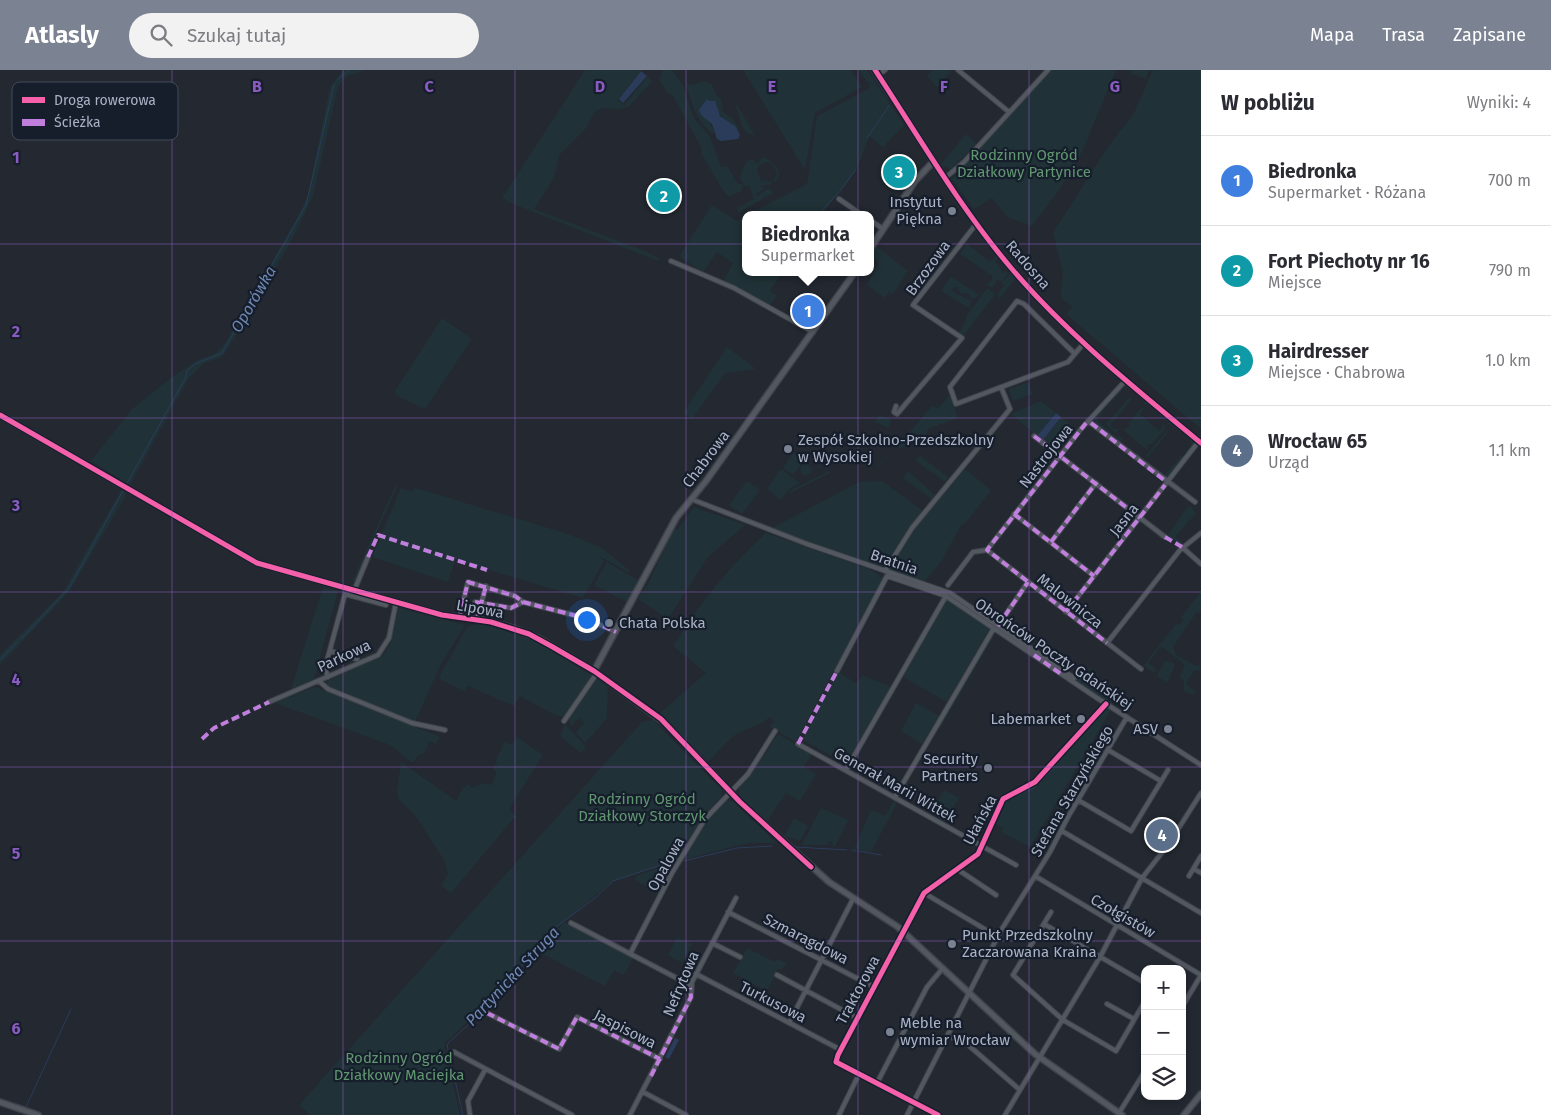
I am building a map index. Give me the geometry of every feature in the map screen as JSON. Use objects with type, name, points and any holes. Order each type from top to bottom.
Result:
[{"type":"street","name":"Radosna","points":[[875,70],[933,162],[1018,276],[1085,342],[1200,442]]},
{"type":"street","points":[[878,75],[886,70]]},
{"type":"street","points":[[958,70],[1009,112]]},
{"type":"street","points":[[945,178],[964,162],[1045,71]]},
{"type":"street","points":[[874,243],[915,181],[933,162]]},
{"type":"street","points":[[839,199],[856,211]]},
{"type":"street","points":[[874,223],[883,229]]},
{"type":"street","name":"Brzozowa","points":[[896,406],[894,412],[897,414],[962,338],[913,305],[978,223]]},
{"type":"street","points":[[670,261],[734,288],[813,332]]},
{"type":"street","name":"Chabrowa","points":[[596,672],[671,526],[706,481],[852,276]]},
{"type":"street","points":[[1075,354],[1020,301],[1013,305],[950,387],[956,404],[1068,362],[1075,354],[1085,342]]},
{"type":"street","name":"Nastrojowa","points":[[987,550],[1088,421],[1127,380]]},
{"type":"street","points":[[836,672],[886,574],[912,528],[1010,410],[1001,387]]},
{"type":"street","name":"Lipowa","points":[[0,415],[249,559],[396,602],[459,618],[477,619],[529,634],[596,672],[665,722],[730,791],[812,867],[853,899],[903,931],[1040,1058],[1121,1114]]},
{"type":"street","points":[[1088,421],[1195,502]]},
{"type":"street","points":[[1034,436],[1165,538]]},
{"type":"street","name":"Jasna","points":[[1066,612],[1200,442]]},
{"type":"street","points":[[1051,542],[1096,483]]},
{"type":"street","name":"Bratnia","points":[[691,499],[886,574],[953,594],[996,627],[1074,678]]},
{"type":"street","points":[[1014,514],[1094,576]]},
{"type":"street","points":[[1107,643],[1182,547],[1201,533]]},
{"type":"street","points":[[1182,547],[1201,564]]},
{"type":"street","points":[[948,585],[973,552],[987,550]]},
{"type":"street","name":"Malownicza","points":[[987,550],[1140,670]]},
{"type":"street","points":[[353,590],[368,557]]},
{"type":"street","name":"Obrońców Poczty Gdańskiej","points":[[886,574],[946,596],[996,627],[1106,704],[1201,765]]},
{"type":"street","points":[[459,618],[468,582],[515,596],[524,602],[585,618],[616,632]]},
{"type":"street","points":[[895,797],[996,627],[1028,582]]},
{"type":"street","points":[[477,619],[486,586]]},
{"type":"street","points":[[328,677],[325,668],[346,594],[386,605]]},
{"type":"street","points":[[846,770],[946,596]]},
{"type":"street","name":"Parkowa","points":[[269,702],[381,652],[389,638],[396,602]]},
{"type":"street","points":[[474,602],[511,608],[524,602]]},
{"type":"street","points":[[330,652],[357,659]]},
{"type":"street","points":[[564,720],[596,672]]},
{"type":"street","points":[[319,681],[328,689],[412,723],[445,730]]},
{"type":"street","name":"Ułańska","points":[[903,931],[924,893],[978,854],[1003,799],[1035,782],[1106,704]]},
{"type":"street","name":"Stefana Starzyńskiego","points":[[907,1115],[998,937],[1062,831],[1127,717]]},
{"type":"street","name":"Opalowa","points":[[630,954],[705,819],[753,767],[776,731]]},
{"type":"street","name":"Generał Marii Wittek","points":[[798,744],[1016,865]]},
{"type":"street","points":[[1108,750],[1161,782]]},
{"type":"street","points":[[1078,800],[1131,831],[1168,770]]},
{"type":"street","points":[[1005,1115],[1100,957],[1142,878],[1168,845],[1201,792]]},
{"type":"street","points":[[1062,831],[1201,913]]},
{"type":"street","points":[[1189,876],[1201,856]]},
{"type":"street","points":[[957,869],[996,895]]},
{"type":"street","points":[[1194,869],[1201,873]]},
{"type":"street","name":"Czołgistów","points":[[1035,876],[1201,975]]},
{"type":"street","points":[[924,893],[998,937]]},
{"type":"street","name":"Nefrytowa","points":[[630,1115],[691,997],[690,985],[736,898]]},
{"type":"street","points":[[789,1022],[853,899]]},
{"type":"street","name":"Szmaragdowa","points":[[728,912],[874,987]]},
{"type":"street","points":[[1051,912],[1013,975],[1063,1020],[1116,1051],[1141,1008]]},
{"type":"street","points":[[571,923],[690,985]]},
{"type":"street","points":[[1044,924],[1141,981]]},
{"type":"street","name":"Traktorowa","points":[[859,1074],[836,1062],[903,931]]},
{"type":"street","name":"Nefrytowa","points":[[712,943],[740,957]]},
{"type":"street","points":[[877,1084],[927,987],[943,968]]},
{"type":"street","name":"Turkusowa","points":[[696,974],[841,1050]]},
{"type":"street","points":[[777,975],[857,1018]]},
{"type":"street","points":[[1186,1000],[1201,975]]},
{"type":"street","points":[[1107,1004],[1134,1019]]},
{"type":"street","name":"Jaspisowa","points":[[487,1013],[559,1049],[577,1017],[660,1059]]},
{"type":"street","points":[[948,1036],[967,1044],[1020,1090]]},
{"type":"street","points":[[454,1052],[572,1115]]},
{"type":"street","points":[[470,1115],[468,1101],[485,1070]]},
{"type":"street","points":[[839,1115],[859,1074],[938,1115]]},
{"type":"street","points":[[1121,1114],[1141,1078]]},
{"type":"street","points":[[643,1092],[686,1115]]},
{"type":"street","points":[[1184,1115],[1201,1094]]},
{"type":"street","points":[[0,1102],[38,1115]]},
{"type":"green space","points":[[343,70],[365,70],[346,77],[338,87],[313,196],[295,234],[226,352],[220,358],[204,363],[189,378],[130,485],[91,461],[132,409],[176,374],[200,359],[213,355],[224,345],[296,220],[308,195],[330,87]]},
{"type":"green space","points":[[585,70],[641,70],[618,100],[624,105],[648,76],[652,82],[628,107],[619,109],[601,108],[594,113],[586,128],[559,155],[554,178],[534,209],[645,251],[659,258],[658,261],[502,198]]},
{"type":"green space","points":[[663,70],[672,70],[683,85],[693,117],[710,137],[721,167],[728,167],[737,183],[744,185],[740,177],[746,162],[752,159],[757,164],[762,158],[766,158],[778,168],[779,176],[775,183],[774,180],[777,173],[773,165],[768,162],[760,164],[757,170],[761,181],[773,184],[760,186],[765,188],[756,194],[757,196],[769,188],[773,193],[738,213],[738,207],[754,199],[749,186],[743,186],[742,191],[731,196],[726,195],[701,153],[702,149],[672,94],[668,94],[659,80]]},
{"type":"green space","points":[[743,70],[851,70],[862,87],[815,113],[805,170]]},
{"type":"green space","points":[[859,70],[867,70],[904,125],[883,147],[869,136],[857,169],[824,211],[755,211],[807,184],[817,116],[870,88],[868,85],[872,82],[868,83]]},
{"type":"green space","points":[[932,70],[952,70],[937,87],[927,76]]},
{"type":"green space","name":"Rodzinny Ogród Działkowy Partynice","points":[[1051,70],[1116,70],[1082,152],[1059,190],[1032,226],[1007,217],[992,198],[974,209],[952,179]]},
{"type":"green space","points":[[1132,70],[1149,70],[1146,79],[1131,73]]},
{"type":"green space","points":[[1153,70],[1201,70],[1201,429],[1066,314],[1073,307],[1061,298],[1063,273],[1053,232],[1119,132],[1133,115]]},
{"type":"green space","points":[[704,81],[712,85],[716,95],[721,99],[723,112],[731,117],[740,130],[731,125],[705,102],[707,118],[715,133],[712,134],[700,120],[685,83],[691,85]]},
{"type":"green space","points":[[737,105],[755,135],[750,134],[743,128],[735,106]]},
{"type":"green space","points":[[966,134],[977,144],[950,169],[947,166],[942,169],[940,165]]},
{"type":"green space","points":[[712,205],[737,221],[742,218],[742,276],[779,276],[770,291],[777,296],[770,305],[724,280],[733,263],[717,252],[703,272],[681,258],[680,255]]},
{"type":"green space","points":[[977,229],[979,229],[1016,278],[1000,298],[995,294],[963,337],[958,334],[967,319],[965,318],[987,288],[997,295],[1004,285],[1001,283],[1010,274]]},
{"type":"green space","points":[[967,244],[990,262],[995,257],[992,252],[998,259],[995,261],[1004,273],[1006,271],[1008,274],[1001,282],[997,280],[992,288],[985,284],[988,284],[993,278],[991,275],[960,254]]},
{"type":"green space","points":[[876,246],[908,271],[893,294],[889,292],[885,298],[867,285],[872,276],[874,276],[879,263],[874,259]]},
{"type":"green space","points":[[951,276],[979,295],[972,300],[969,294],[960,293],[957,287],[952,288],[953,292],[972,301],[969,308],[941,291]]},
{"type":"green space","points":[[442,318],[472,339],[425,409],[397,396],[395,391]]},
{"type":"green space","points":[[727,347],[756,369],[725,373],[692,419],[683,413]]},
{"type":"green space","points":[[1028,382],[1033,394],[1013,401],[1009,389]]},
{"type":"green space","points":[[1128,385],[1193,440],[1193,445],[1187,453],[1185,452],[1191,445],[1190,440],[1171,424],[1169,425],[1158,412],[1143,404],[1145,401],[1128,387],[1124,388],[1115,399],[1117,401],[1113,400],[1125,386]]},
{"type":"green space","points":[[950,395],[958,418],[928,429],[924,441],[914,433],[905,446],[899,449],[898,446],[886,460],[871,471],[889,456],[932,406],[938,408]]},
{"type":"green space","points":[[1130,397],[1132,399],[1111,424],[1115,430],[1117,428],[1119,430],[1115,433],[1106,424]]},
{"type":"green space","points":[[1041,401],[1056,413],[1037,436],[1011,414]]},
{"type":"green space","points":[[1111,403],[1111,407],[1109,405],[1097,419],[1115,436],[1123,438],[1121,441],[1136,454],[1138,452],[1142,458],[1165,475],[1180,458],[1178,455],[1183,457],[1168,478],[1095,425],[1093,420]]},
{"type":"green space","points":[[1142,407],[1147,410],[1143,409],[1140,414],[1159,431],[1163,427],[1162,423],[1166,428],[1152,444],[1148,444],[1147,450],[1123,430],[1129,427],[1129,422]]},
{"type":"green space","points":[[879,415],[892,420],[888,428],[875,422]]},
{"type":"green space","points":[[1061,417],[1076,429],[1059,451],[1043,440]]},
{"type":"green space","points":[[1169,431],[1147,458],[1146,455]]},
{"type":"green space","points":[[793,453],[804,461],[793,475],[783,468]]},
{"type":"green space","points":[[920,456],[948,477],[945,482],[916,461]]},
{"type":"green space","points":[[806,464],[812,470],[806,476],[800,470]]},
{"type":"green space","points":[[781,469],[800,483],[790,488],[781,500],[767,489]]},
{"type":"green space","points":[[965,469],[991,490],[965,524],[962,524],[940,563],[924,582],[891,571],[890,566],[913,531]]},
{"type":"green space","points":[[829,471],[830,473],[790,493],[789,491]]},
{"type":"green space","points":[[908,471],[935,495],[932,499],[903,478]]},
{"type":"green space","points":[[747,481],[760,490],[742,514],[729,505]]},
{"type":"green space","points":[[882,481],[924,512],[912,525],[883,567],[828,550],[772,528],[859,482]]},
{"type":"green space","points":[[396,484],[397,487],[355,580],[352,582]]},
{"type":"green space","points":[[401,488],[412,492],[414,488],[429,492],[568,534],[602,548],[629,570],[630,573],[599,556],[604,561],[583,598],[455,560],[448,582],[372,557]]},
{"type":"green space","points":[[121,490],[126,493],[125,497],[69,592],[0,665],[0,656],[3,652],[63,592]]},
{"type":"green space","points":[[1189,505],[1196,513],[1175,537],[1183,543],[1179,544],[1167,536]]},
{"type":"green space","points":[[694,507],[745,525],[708,557],[668,619],[638,599],[650,580],[673,529],[678,529]]},
{"type":"green space","points":[[766,533],[869,569],[883,578],[796,742],[769,726],[775,722],[770,717],[762,723],[735,735],[709,761],[660,713],[706,673],[673,646],[716,586]]},
{"type":"green space","points":[[607,562],[639,581],[627,602],[594,585]]},
{"type":"green space","points":[[323,587],[338,591],[314,679],[291,689]]},
{"type":"green space","points":[[1201,588],[1200,613],[1197,612],[1173,646],[1176,655],[1196,666],[1201,666],[1199,671],[1194,670],[1186,684],[1196,692],[1193,695],[1184,691],[1184,680],[1179,678],[1185,665],[1161,646],[1148,663],[1156,669],[1154,673],[1144,665],[1176,624],[1179,625],[1183,620],[1181,617],[1200,593]]},
{"type":"green space","points":[[949,594],[1074,679],[1080,671],[1084,674],[1090,667],[1091,673],[1086,683],[1113,703],[1112,705],[948,596]]},
{"type":"green space","points":[[948,599],[990,628],[947,702],[903,677]]},
{"type":"green space","points":[[398,608],[465,625],[441,664],[415,722],[328,686],[327,681],[384,655],[391,643]]},
{"type":"green space","points":[[479,624],[528,636],[591,675],[564,717],[555,715],[520,696],[514,706],[468,686],[464,691],[441,680],[439,677],[466,629],[469,626]]},
{"type":"green space","points":[[993,633],[995,634],[940,728],[938,727]]},
{"type":"green space","points":[[1165,661],[1174,663],[1174,668],[1167,683],[1157,676]]},
{"type":"green space","points":[[838,672],[856,683],[862,675],[891,687],[847,761],[843,762],[805,741],[804,737]]},
{"type":"green space","points":[[597,679],[608,687],[607,718],[585,743],[576,733],[584,723],[579,718],[571,726],[568,719]]},
{"type":"green space","points":[[1114,686],[1119,689],[1114,702],[1107,697]]},
{"type":"green space","points":[[315,687],[440,737],[436,744],[430,741],[424,753],[418,755],[413,763],[390,745],[275,703]]},
{"type":"green space","points":[[916,703],[939,716],[922,744],[901,731]]},
{"type":"green space","points":[[1105,707],[1111,710],[1030,847],[1001,832],[1003,828],[993,822],[1005,799],[1034,786]]},
{"type":"green space","name":"Rodzinny Ogród Działkowy Maciejka","points":[[653,720],[721,789],[721,796],[703,817],[677,860],[611,882],[542,940],[511,980],[444,1044],[460,1115],[310,1115],[299,1105],[642,722]]},
{"type":"green space","points":[[565,724],[586,747],[581,753],[560,736]]},
{"type":"green space","points":[[778,734],[812,754],[804,767],[816,774],[800,801],[786,793],[767,821],[741,798],[738,789],[759,763]]},
{"type":"green space","points":[[517,737],[543,755],[509,809],[517,817],[513,819],[451,893],[441,886],[448,874],[444,860],[417,818],[399,799],[397,792],[401,762],[456,801],[463,788],[470,784],[471,788],[485,783],[492,785],[497,772],[493,770],[493,766],[497,764],[496,760],[505,741],[511,745]]},
{"type":"green space","points":[[944,790],[959,798],[945,821],[931,813]]},
{"type":"green space","name":"Rodzinny Ogród Działkowy Storczyk","points":[[725,800],[733,802],[777,843],[751,843],[683,860],[705,823]]},
{"type":"green space","points":[[894,801],[897,803],[871,852],[854,849],[871,810],[885,816]]},
{"type":"green space","points":[[821,808],[848,820],[835,847],[832,841],[829,841],[828,845],[802,845]]},
{"type":"green space","points":[[794,818],[808,826],[800,841],[784,836]]},
{"type":"green space","points":[[668,865],[670,872],[659,893],[635,880],[636,876]]},
{"type":"green space","points":[[565,922],[633,958],[624,975],[614,970],[605,986],[535,950]]},
{"type":"green space","points":[[677,937],[692,944],[682,963],[668,955]]},
{"type":"green space","points":[[747,948],[775,962],[778,959],[786,963],[783,969],[778,969],[767,991],[733,973]]},
{"type":"water","points":[[641,71],[647,76],[623,103],[619,99]]},
{"type":"water","points":[[707,99],[715,101],[720,116],[736,127],[740,135],[738,139],[721,141],[717,139],[712,124],[701,115],[699,110]]},
{"type":"water","points":[[1056,413],[1061,417],[1043,440],[1037,436]]},
{"type":"water","points":[[675,1038],[679,1040],[669,1059],[665,1057]]},
{"type":"waterway","name":"Oporówka","points":[[337,80],[349,70]]},
{"type":"waterway","points":[[870,70],[888,98]]},
{"type":"waterway","name":"Oporówka","points":[[126,485],[186,377],[187,371],[195,364],[222,353],[306,205],[334,85]]},
{"type":"waterway","points":[[867,138],[889,106]]},
{"type":"waterway","points":[[822,211],[841,190],[856,169]]},
{"type":"waterway","name":"Oporówka","points":[[21,639],[69,588],[123,491]]},
{"type":"waterway","name":"Oporówka","points":[[0,660],[17,642]]},
{"type":"waterway","points":[[653,709],[707,761]]},
{"type":"waterway","points":[[711,766],[724,780]]},
{"type":"waterway","name":"Partynicka Struga","points":[[995,822],[1007,800],[1034,788],[1054,768]]},
{"type":"waterway","points":[[740,799],[749,807]]},
{"type":"waterway","points":[[757,814],[775,830]]},
{"type":"waterway","name":"Partynicka Struga","points":[[789,843],[796,847],[847,850]]},
{"type":"waterway","name":"Partynicka Struga","points":[[684,861],[737,848],[772,846]]},
{"type":"waterway","name":"Partynicka Struga","points":[[852,850],[856,851]]},
{"type":"waterway","name":"Partynicka Struga","points":[[858,851],[881,855]]},
{"type":"waterway","name":"Partynicka Struga","points":[[463,1115],[447,1045],[449,1042],[484,1011],[552,930],[595,898],[613,881],[667,863]]},
{"type":"waterway","points":[[0,1099],[26,1107],[71,1009]]},
{"type":"marked path","points":[[1086,423],[987,550],[1107,643]]},
{"type":"marked path","points":[[1091,423],[1164,480]]},
{"type":"marked path","points":[[1034,436],[1140,518]]},
{"type":"marked path","points":[[1051,542],[1096,483]]},
{"type":"marked path","points":[[1066,612],[1165,485]]},
{"type":"marked path","points":[[1014,514],[1094,576]]},
{"type":"marked path","points":[[368,557],[378,535],[487,570]]},
{"type":"marked path","points":[[1165,537],[1182,547]]},
{"type":"marked path","points":[[459,618],[468,582],[515,596],[523,602],[585,618],[616,632]]},
{"type":"marked path","points":[[998,626],[1028,582]]},
{"type":"marked path","points":[[477,619],[486,586]]},
{"type":"marked path","points":[[475,602],[511,608],[523,602]]},
{"type":"marked path","points":[[1034,655],[1061,674]]},
{"type":"marked path","points":[[798,744],[837,671]]},
{"type":"marked path","points":[[202,739],[214,728],[269,702]]},
{"type":"marked path","points":[[651,1076],[691,997],[690,988]]},
{"type":"marked path","points":[[487,1013],[559,1049],[577,1017],[660,1059]]},
{"type":"cycle path","points":[[875,70],[957,197],[1012,269],[1033,293],[1079,338],[1201,443]]},
{"type":"cycle path","points":[[0,415],[257,563],[442,615],[491,622],[529,634],[551,646],[594,671],[661,719],[740,802],[811,867]]},
{"type":"cycle path","points":[[938,1115],[836,1062],[838,1055],[924,893],[978,854],[1003,799],[1035,782],[1106,704]]},
{"type":"place","name":"Hairdresser","points":[[899,172]]},
{"type":"place","name":"Fort Piechoty nr 16","points":[[664,196]]},
{"type":"place","name":"Instytut Piękna","points":[[952,211]]},
{"type":"place","name":"Biedronka","points":[[808,311]]},
{"type":"place","name":"Zespół Szkolno-Przedszkolny w Wysokiej","points":[[788,449]]},
{"type":"place","name":"Chata Polska","points":[[609,623]]},
{"type":"place","name":"Labemarket","points":[[1081,719]]},
{"type":"place","name":"ASV","points":[[1168,729]]},
{"type":"place","name":"Security Partners","points":[[988,768]]},
{"type":"place","name":"Wrocław 65","points":[[1162,835]]},
{"type":"place","name":"Punkt Przedszkolny Zaczarowana Kraina","points":[[952,944]]},
{"type":"place","name":"Meble na wymiar Wrocław","points":[[890,1032]]}]
